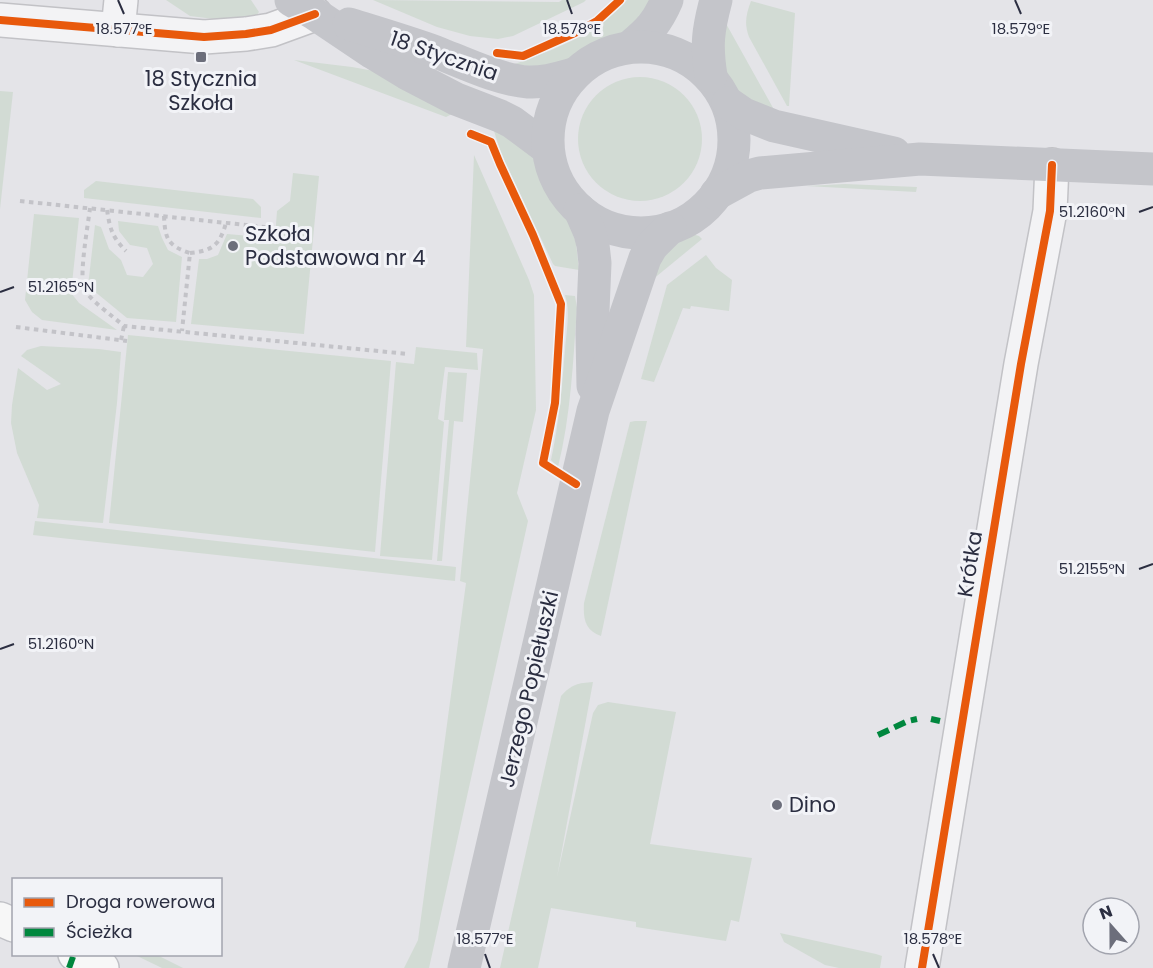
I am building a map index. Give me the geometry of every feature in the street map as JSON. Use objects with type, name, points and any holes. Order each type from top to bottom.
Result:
[{"type":"main road","points":[[667,0],[651,29],[631,46],[601,56],[573,74],[556,99],[550,112],[546,131],[547,148],[554,171],[580,210],[597,223],[630,234],[648,234],[670,228],[695,214],[716,194],[727,177],[733,161],[735,128],[708,55],[708,34],[716,0]]},
{"type":"main road","name":"18 Stycznia","points":[[303,7],[510,78],[528,82],[547,82],[573,74]]},
{"type":"main road","name":"18 Stycznia","points":[[303,7],[406,74],[456,99],[512,122],[547,148]]},
{"type":"main road","points":[[631,46],[663,49],[698,65],[744,114],[758,121],[920,159]]},
{"type":"main road","points":[[716,194],[742,179],[760,173],[920,159],[1153,169]]},
{"type":"main road","name":"Jerzego Popiełuszki","points":[[580,210],[590,233],[595,263],[592,334],[593,411]]},
{"type":"main road","name":"Jerzego Popiełuszki","points":[[464,968],[593,411],[645,258],[652,246],[670,228]]},
{"type":"main road","points":[[79,956],[102,968]]},
{"type":"street","points":[[0,21],[120,15],[204,37],[271,30],[303,7]]},
{"type":"street","name":"Krótka","points":[[922,968],[1021,364],[1050,211],[1052,165]]},
{"type":"path","points":[[20,201],[274,228]]},
{"type":"path","points":[[90,208],[83,272],[84,288],[90,297],[124,326],[408,354]]},
{"type":"path","points":[[107,210],[112,234],[126,251]]},
{"type":"path","points":[[164,216],[165,234],[170,243],[177,249],[190,253],[204,252],[212,248],[221,238],[225,223]]},
{"type":"path","points":[[182,331],[190,253]]},
{"type":"path","points":[[121,340],[124,326]]},
{"type":"path","points":[[15,338],[16,327],[127,341]]},
{"type":"shaded area","points":[[166,0],[251,0],[259,12],[246,23],[190,16]]},
{"type":"shaded area","points":[[373,0],[559,2],[586,0],[513,36],[498,39],[470,36],[437,27]]},
{"type":"shaded area","points":[[627,0],[652,0],[647,11],[623,32],[596,42],[552,67],[512,65],[559,47],[589,32]]},
{"type":"shaded area","points":[[751,1],[795,13],[789,106],[749,37],[746,19]]},
{"type":"shaded area","points":[[724,20],[777,115],[747,99],[732,85],[723,59]]},
{"type":"shaded area","points":[[294,60],[374,71],[456,112],[446,117]]},
{"type":"shaded area","points":[[640,77],[664,82],[684,95],[697,115],[702,139],[697,163],[684,183],[664,196],[640,201],[616,196],[596,183],[583,163],[578,139],[583,115],[596,95],[616,82]]},
{"type":"shaded area","points":[[0,91],[13,92],[0,209]]},
{"type":"shaded area","points":[[492,125],[532,155],[551,195],[575,234],[579,270],[553,264],[501,153]]},
{"type":"shaded area","points":[[474,155],[534,295],[536,410],[517,493],[528,521],[429,968],[404,968],[418,940],[466,583],[460,581],[483,349],[466,347]]},
{"type":"shaded area","points":[[293,173],[319,176],[304,334],[191,324],[199,259],[218,255],[227,234],[275,238],[277,211],[290,201]]},
{"type":"shaded area","points":[[96,181],[253,199],[261,207],[261,218],[84,198],[84,190]]},
{"type":"shaded area","points":[[845,184],[917,187],[916,192],[806,186]]},
{"type":"shaded area","points":[[34,214],[79,218],[71,293],[79,303],[117,330],[42,320],[32,312],[25,300]]},
{"type":"shaded area","points":[[118,221],[158,226],[168,250],[182,257],[176,322],[127,318],[88,286],[95,225],[101,227],[109,249],[121,260],[127,275],[143,277],[153,264],[147,248],[130,245],[119,231]]},
{"type":"shaded area","points":[[689,233],[702,239],[652,280],[651,274],[670,246]]},
{"type":"shaded area","points":[[706,255],[716,268],[732,280],[729,311],[691,306],[690,309],[683,308],[654,382],[641,379],[667,285]]},
{"type":"shaded area","points":[[565,295],[575,296],[577,308],[569,408],[558,467],[551,460],[560,405],[568,323]]},
{"type":"shaded area","points":[[128,335],[391,361],[375,552],[109,523]]},
{"type":"shaded area","points":[[41,346],[121,352],[103,523],[37,518],[39,505],[17,453],[11,423],[18,368],[47,390],[61,384],[21,356],[27,350]]},
{"type":"shaded area","points":[[416,347],[477,353],[478,370],[445,367],[438,419],[444,422],[432,560],[380,556],[396,362],[414,364]]},
{"type":"shaded area","points":[[448,372],[467,373],[463,422],[454,421],[442,561],[437,561],[449,420],[444,420]]},
{"type":"shaded area","points":[[647,421],[601,636],[588,627],[584,614],[584,603],[630,422]]},
{"type":"shaded area","points":[[35,521],[456,567],[455,581],[33,535]]},
{"type":"shaded area","points":[[593,682],[557,877],[593,713],[598,705],[608,702],[676,712],[650,844],[752,858],[739,922],[731,920],[726,941],[636,927],[636,922],[551,908],[538,968],[500,968],[561,696],[576,685]]},
{"type":"shaded area","points":[[780,933],[882,956],[880,968],[839,968],[825,965],[784,942]]},
{"type":"shaded area","points":[[137,956],[159,956],[183,968],[162,968]]},
{"type":"marked path","points":[[878,735],[917,719]]},
{"type":"marked path","points":[[931,719],[940,721]]},
{"type":"marked path","points":[[69,968],[73,956]]},
{"type":"cycle path","points":[[497,53],[523,56],[597,21],[620,0]]},
{"type":"cycle path","points":[[0,20],[204,37],[271,30],[315,14]]},
{"type":"cycle path","points":[[471,134],[491,142],[561,304],[555,403],[543,463],[576,484]]},
{"type":"cycle path","points":[[922,968],[1021,364],[1050,211],[1052,165]]},
{"type":"place","name":"18 Stycznia Szkoła","points":[[201,57]]},
{"type":"place","name":"Szkoła Podstawowa nr 4","points":[[233,246]]},
{"type":"place","name":"Dino","points":[[777,805]]}]
